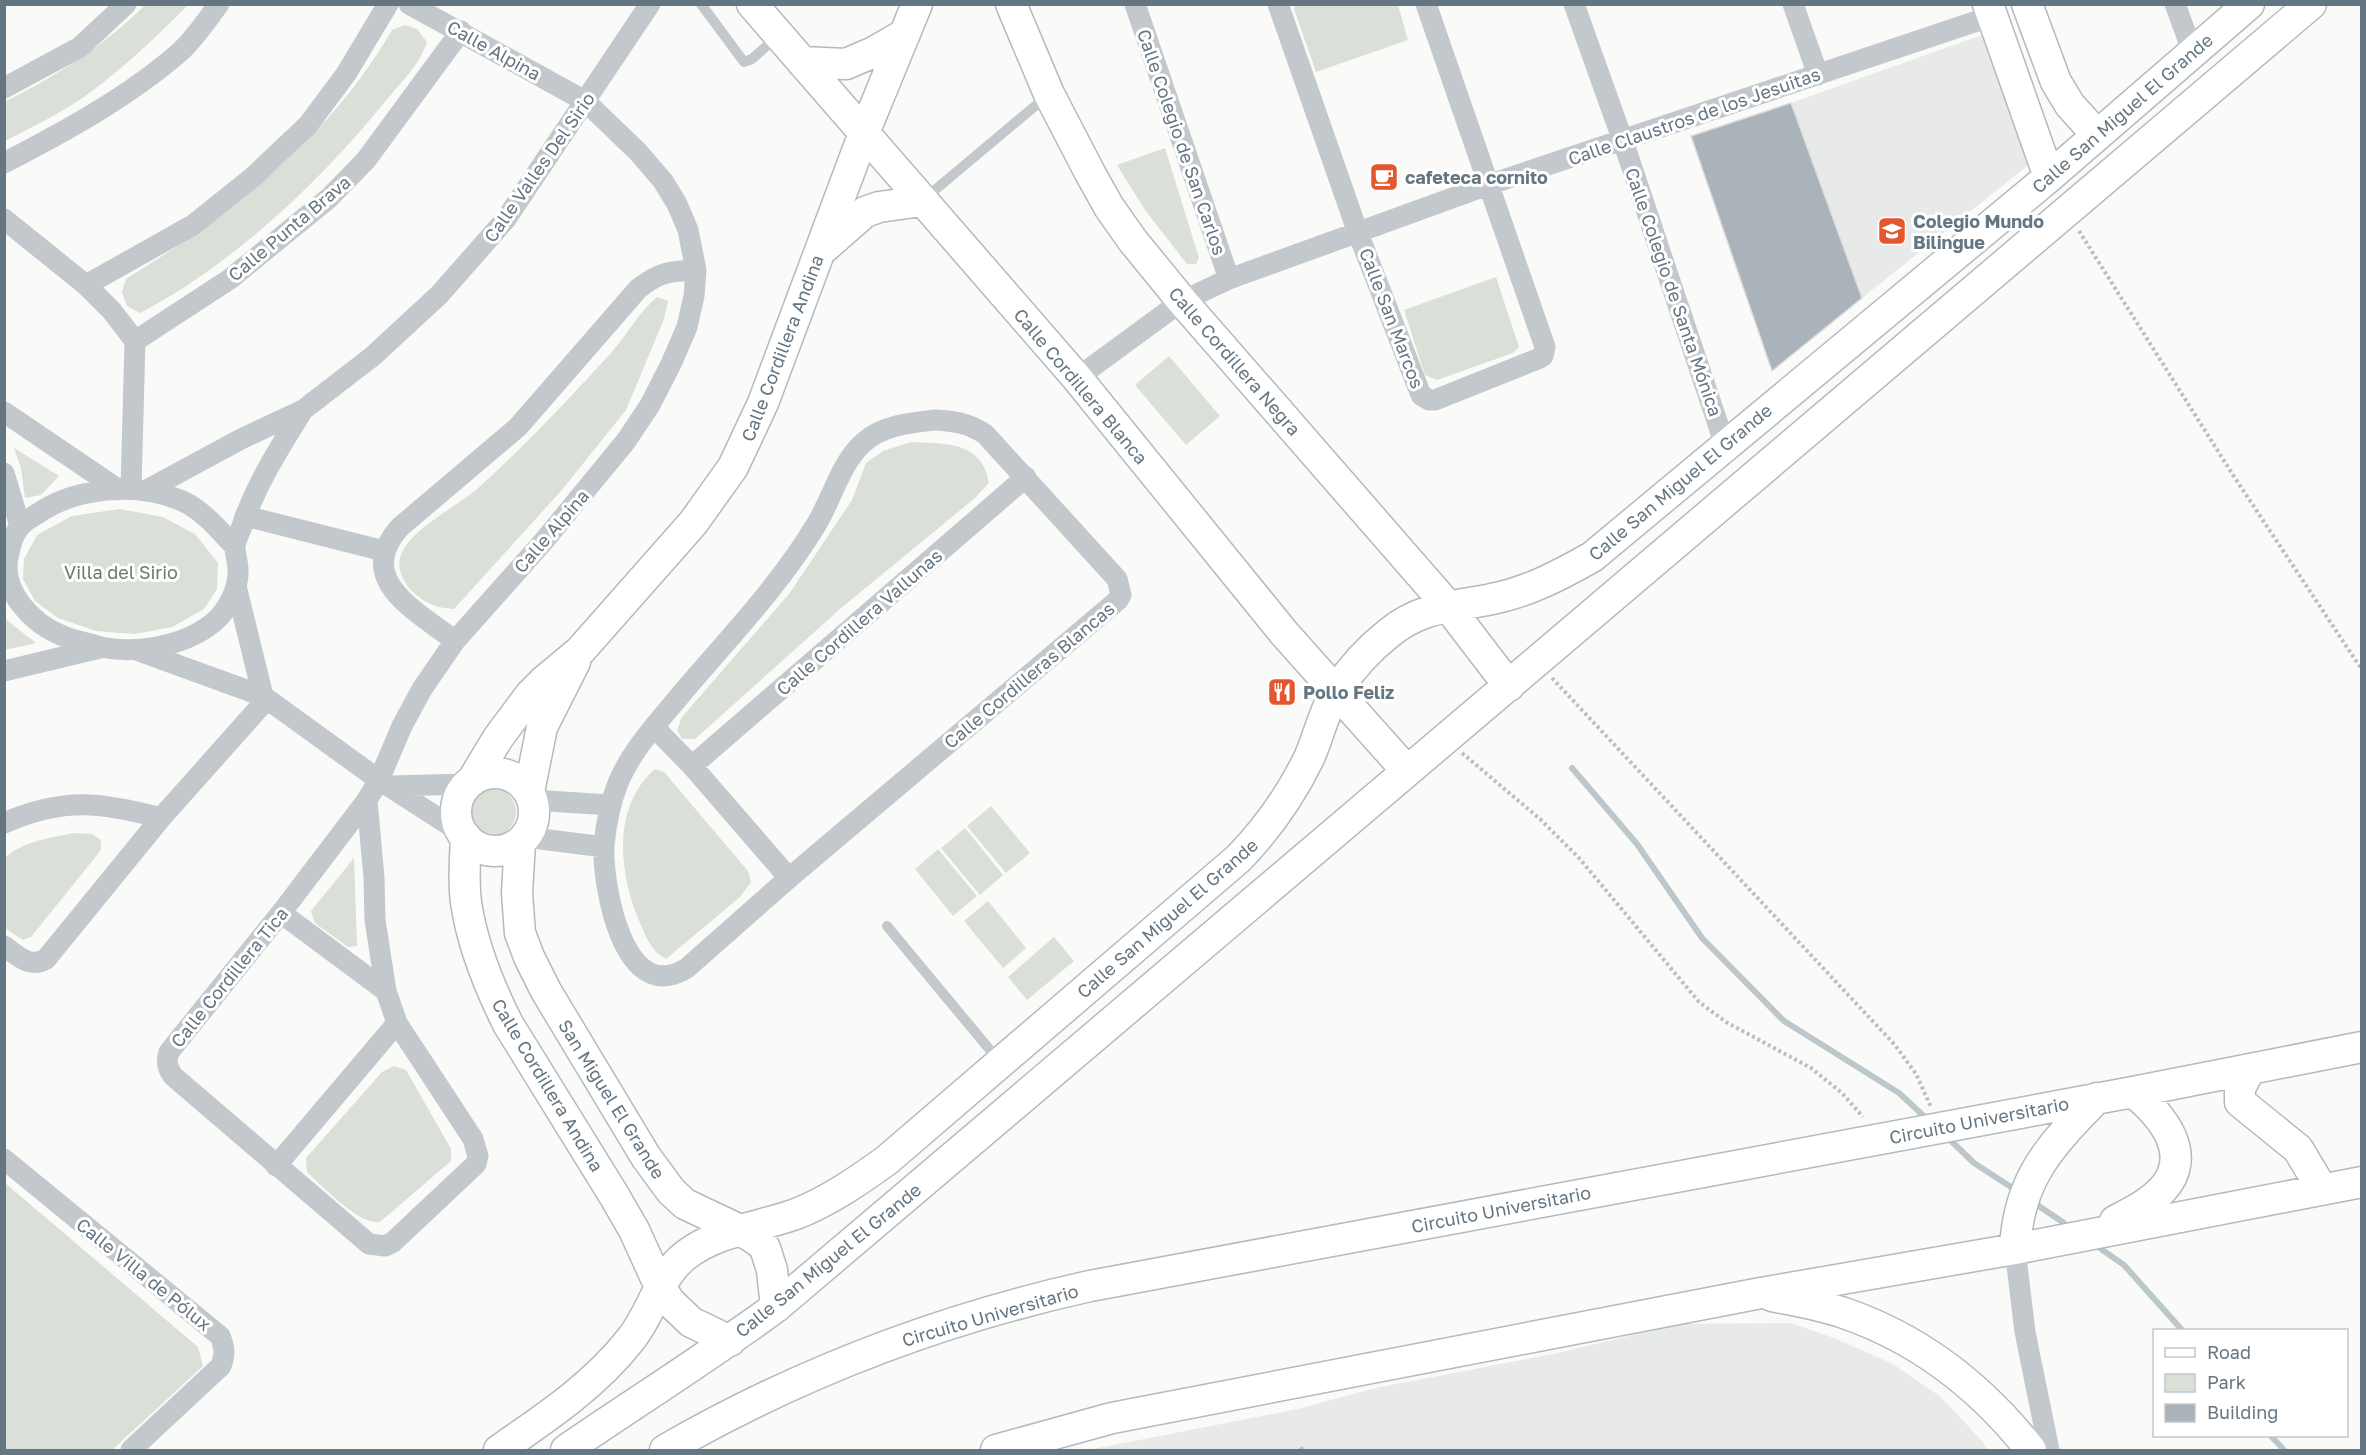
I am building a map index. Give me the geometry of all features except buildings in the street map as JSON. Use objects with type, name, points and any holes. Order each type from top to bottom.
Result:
[{"type":"street","points":[[4,88],[80,47],[126,4]]},
{"type":"street","points":[[4,163],[51,139],[142,81],[182,50],[219,4]]},
{"type":"street","points":[[86,285],[193,225],[253,177],[308,125],[345,74],[388,4]]},
{"type":"street","name":"Calle Alpina","points":[[386,783],[402,726],[422,689],[455,641],[583,495],[626,441],[644,414],[671,364],[687,327],[694,296],[696,270],[688,230],[677,204],[663,182],[638,152],[585,101],[409,4]]},
{"type":"street","name":"Calle Valles Del Sirio","points":[[132,490],[303,410],[373,356],[439,296],[506,219],[650,4]]},
{"type":"street","name":"Calle Cordillera Blanca","points":[[752,4],[1077,378],[1284,633],[1407,771]]},
{"type":"street","name":"Calle Cordillera Andina","points":[[470,782],[498,738],[530,695],[580,651],[693,523],[733,467],[763,403],[864,133],[917,4]]},
{"type":"street","name":"Calle Cordillera Negra","points":[[1011,4],[1049,94],[1109,207],[1133,241],[1182,301],[1447,605],[1509,686]]},
{"type":"street","name":"Calle Colegio de San Carlos","points":[[1136,4],[1229,279]]},
{"type":"street","name":"Calle San Marcos","points":[[1278,4],[1358,233],[1421,395],[1429,400],[1440,399],[1540,358],[1545,351],[1426,4]]},
{"type":"street","name":"Calle Colegio de Santa Mónica","points":[[1574,4],[1623,141],[1725,445]]},
{"type":"street","points":[[1793,4],[1818,75]]},
{"type":"street","points":[[2027,4],[2056,82],[2070,105],[2097,135]]},
{"type":"street","points":[[2175,4],[2193,53]]},
{"type":"street","name":"Calle San Miguel El Grande","points":[[500,1450],[558,1409],[603,1371],[633,1337],[660,1287],[684,1256],[716,1238],[819,1204],[857,1181],[918,1135],[1239,858],[1270,824],[1291,791],[1309,757],[1336,691],[1365,656],[1389,632],[1417,616],[1447,605],[1492,599],[1530,588],[1560,576],[1592,557],[2049,177],[2249,4]]},
{"type":"street","name":"Calle San Miguel El Grande","points":[[566,1450],[730,1341],[776,1307],[2311,4]]},
{"type":"street","points":[[1990,10],[2049,177]]},
{"type":"street","name":"Calle Claustros de los Jesuitas","points":[[1077,378],[1182,301],[1229,279],[1488,185],[1818,75],[1990,10]]},
{"type":"street","name":"Calle Punta Brava","points":[[135,341],[230,279],[329,198],[366,160],[460,31]]},
{"type":"street","points":[[802,62],[846,64],[874,52],[905,34]]},
{"type":"street","points":[[819,254],[864,212],[879,207],[921,201]]},
{"type":"street","points":[[4,219],[86,285],[112,311],[135,341],[132,490]]},
{"type":"street","points":[[455,641],[398,596],[389,585],[382,567],[384,551],[390,539],[400,527],[518,427],[638,289],[655,275],[696,270]]},
{"type":"street","name":"Calle Valles Del Sirio","points":[[235,546],[264,472],[303,410]]},
{"type":"street","points":[[4,412],[132,490]]},
{"type":"street","name":"Calle Cordilleras Blancas","points":[[935,420],[972,425],[985,434],[1026,477],[1117,579],[1121,590],[1118,600],[789,878],[687,968],[677,974],[660,977],[649,975],[640,968],[629,952],[612,910],[604,847],[610,805],[625,767],[654,727],[794,559],[818,523],[851,457],[869,437],[891,427],[935,420]]},
{"type":"street","points":[[4,474],[14,529],[5,568],[20,604],[37,622],[62,636],[102,648]]},
{"type":"street","name":"Calle Cordillera Vallunas","points":[[693,766],[1026,477]]},
{"type":"street","points":[[4,671],[102,648],[151,648],[189,638],[215,621],[228,604],[239,572],[235,546],[201,513],[182,501],[132,490],[100,491],[71,498],[47,507],[14,529]]},
{"type":"street","points":[[245,516],[384,551]]},
{"type":"street","points":[[236,586],[265,698]]},
{"type":"street","points":[[132,648],[265,698],[479,848],[505,850],[523,839],[534,819],[531,796],[513,777],[503,773],[481,775],[470,782],[457,802],[458,824],[464,836]]},
{"type":"street","name":"Calle Cordillera Andina","points":[[531,796],[542,728],[580,651]]},
{"type":"street","points":[[4,945],[27,962],[40,962],[46,959],[161,818],[265,698]]},
{"type":"street","points":[[654,727],[693,766],[789,878]]},
{"type":"street","points":[[386,783],[470,782]]},
{"type":"street","name":"Calle Cordillera Tica","points":[[367,800],[375,920],[386,991],[397,1023],[473,1139],[478,1156],[476,1164],[393,1242],[377,1246],[369,1245],[173,1076],[168,1069],[167,1060],[169,1052],[281,913],[367,800],[386,783]]},
{"type":"street","points":[[531,796],[610,805]]},
{"type":"street","points":[[4,823],[39,810],[82,803],[120,807],[161,818]]},
{"type":"street","name":"Calle Cordillera Andina","points":[[464,836],[466,902],[480,959],[494,996],[508,1024],[634,1230],[660,1287]]},
{"type":"street","points":[[523,839],[604,847]]},
{"type":"street","name":"San Miguel El Grande","points":[[523,839],[517,893],[520,933],[546,991],[646,1157],[671,1191],[699,1213],[742,1231],[765,1248],[772,1270],[776,1307]]},
{"type":"street","points":[[281,913],[386,991]]},
{"type":"street","points":[[276,1166],[397,1023]]},
{"type":"street","name":"Circuito Universitario","points":[[665,1450],[708,1425],[830,1368],[899,1340],[1032,1299],[1090,1286],[2133,1092],[2361,1047]]},
{"type":"street","points":[[2250,1069],[2240,1088],[2240,1102],[2298,1149],[2322,1189]]},
{"type":"street","points":[[2094,1233],[2150,1201],[2170,1179],[2175,1166],[2172,1137],[2154,1110],[2133,1092]]},
{"type":"street","points":[[2049,1450],[2025,1332],[2015,1248],[2016,1223],[2019,1208],[2032,1177],[2062,1134],[2097,1098]]},
{"type":"street","name":"Calle Villa de Pólux","points":[[4,1159],[220,1336],[225,1356],[221,1366],[131,1450]]},
{"type":"street","points":[[996,1450],[1112,1418],[1761,1293],[2015,1248],[2361,1182]]},
{"type":"street","points":[[660,1287],[670,1302],[691,1322],[730,1341]]},
{"type":"street","points":[[1761,1293],[1843,1312],[1884,1328],[1922,1349],[1953,1370],[1983,1398],[2031,1450]]},
{"type":"lane","points":[[700,4],[744,62],[752,59],[779,35]]},
{"type":"lane","points":[[921,201],[1049,94]]},
{"type":"lane","points":[[887,926],[1000,1063]]},
{"type":"path","points":[[2067,213],[2361,670]]},
{"type":"path","points":[[1537,662],[1895,1045],[1916,1074],[1939,1128]]},
{"type":"path","points":[[1445,739],[1540,819],[1579,858],[1699,1002],[1726,1022],[1811,1068],[1842,1093],[1862,1114],[1875,1140]]},
{"type":"shaded area","name":"Colegio Mundo Bilingue","points":[[1982,35],[2031,163],[1862,298],[1791,103]]},
{"type":"shaded area","points":[[1791,1323],[1834,1338],[1893,1364],[1941,1397],[1988,1450],[1088,1450],[1298,1409],[1375,1388],[1553,1354],[1680,1324]]},
{"type":"green space","points":[[145,5],[188,5],[132,58],[85,96],[52,117],[5,141],[4,102],[79,59],[113,34]]},
{"type":"green space","points":[[1296,5],[1398,5],[1408,40],[1316,72],[1294,9]]},
{"type":"green space","points":[[405,25],[417,29],[427,42],[420,58],[335,159],[274,218],[209,270],[140,313],[127,306],[122,292],[126,279],[203,228],[275,171],[308,140],[338,106],[367,70],[392,30]]},
{"type":"green space","points":[[1165,148],[1199,258],[1196,264],[1187,264],[1145,210],[1117,165]]},
{"type":"green space","points":[[1496,277],[1519,347],[1513,353],[1437,380],[1425,375],[1404,310]]},
{"type":"green space","points":[[657,297],[668,301],[664,319],[626,410],[561,491],[454,609],[438,607],[421,599],[408,586],[400,571],[399,563],[406,545],[423,528],[476,490],[494,474],[611,353]]},
{"type":"green space","points":[[1169,356],[1220,416],[1186,445],[1135,385]]},
{"type":"green space","points":[[911,442],[949,445],[970,452],[979,459],[989,483],[975,498],[840,609],[695,739],[682,739],[677,730],[682,717],[789,594],[852,500],[866,463],[883,451]]},
{"type":"green space","points":[[14,448],[59,476],[41,495],[25,498],[21,468]]},
{"type":"green space","name":"Villa del Sirio","points":[[120,509],[163,517],[195,534],[218,563],[217,589],[204,609],[172,627],[135,634],[96,631],[58,618],[35,601],[23,579],[24,559],[37,535],[72,516]]},
{"type":"green space","points":[[4,616],[9,622],[36,643],[5,650]]},
{"type":"green space","points":[[655,769],[664,772],[748,871],[751,882],[740,897],[666,959],[653,948],[647,939],[633,904],[624,863],[625,822],[631,802],[641,785]]},
{"type":"green space","points":[[487,788],[497,788],[509,795],[516,807],[516,817],[509,829],[497,836],[487,836],[472,825],[468,817],[468,807],[479,792]]},
{"type":"green space","points":[[991,806],[1030,853],[1006,873],[967,826]]},
{"type":"green space","points":[[965,828],[1003,875],[980,895],[941,848]]},
{"type":"green space","points":[[74,833],[92,834],[101,840],[101,850],[31,937],[23,940],[5,928],[5,858],[28,844]]},
{"type":"green space","points":[[938,849],[977,896],[953,916],[915,869]]},
{"type":"green space","points":[[354,858],[357,946],[348,947],[315,923],[311,911]]},
{"type":"green space","points":[[988,901],[1026,948],[1003,968],[964,921]]},
{"type":"green space","points":[[1054,937],[1074,961],[1027,1000],[1008,977]]},
{"type":"green space","points":[[394,1066],[406,1070],[451,1149],[451,1161],[380,1222],[371,1221],[351,1211],[307,1172],[306,1158],[382,1072]]},
{"type":"green space","points":[[5,1183],[198,1347],[203,1366],[112,1450],[5,1450]]},
{"type":"waterway","points":[[1572,768],[1637,844],[1702,938],[1784,1021],[1899,1093],[1927,1119]]},
{"type":"waterway","points":[[1947,1137],[1974,1163],[2014,1189]]},
{"type":"waterway","points":[[2033,1202],[2064,1223]]},
{"type":"waterway","points":[[2101,1249],[2124,1265],[2181,1329]]},
{"type":"waterway","points":[[2272,1437],[2284,1450]]},
{"type":"place","name":"cafeteca cornito","points":[[1384,177]]},
{"type":"place","name":"Colegio Mundo Bilingue","points":[[1892,231]]},
{"type":"place","name":"Pollo Feliz","points":[[1282,692]]}]
